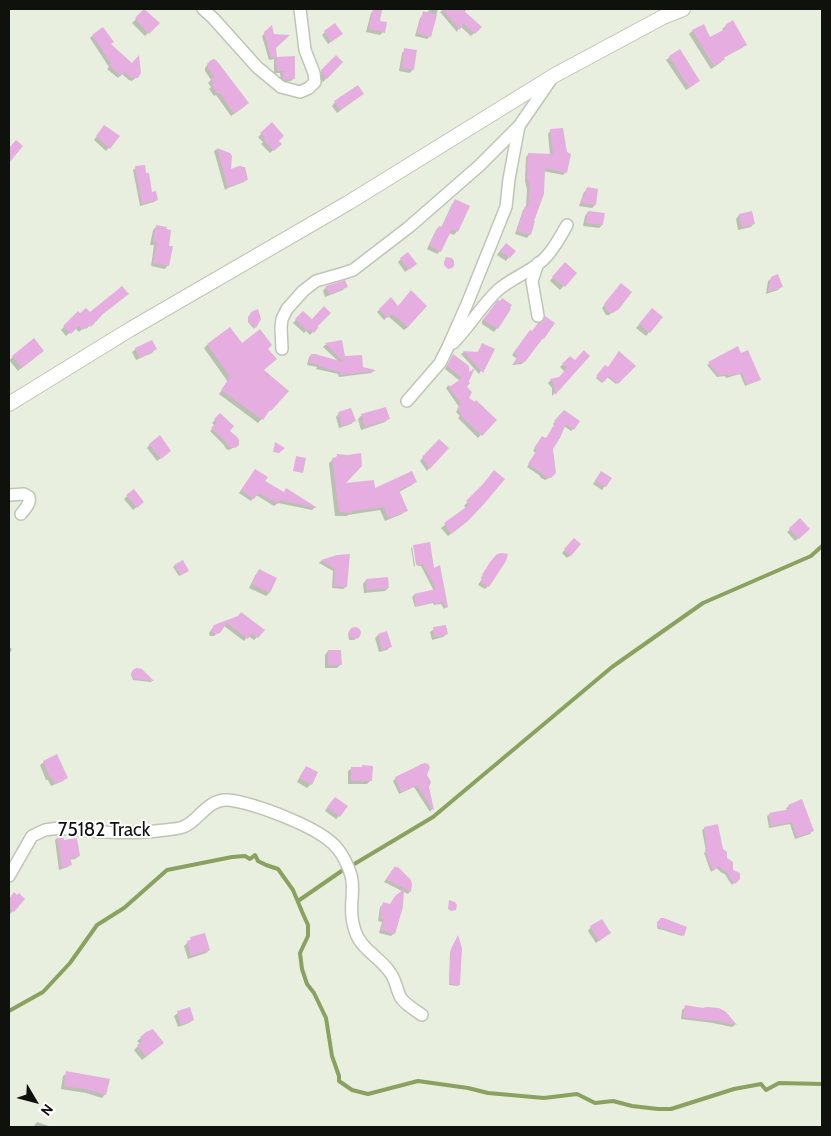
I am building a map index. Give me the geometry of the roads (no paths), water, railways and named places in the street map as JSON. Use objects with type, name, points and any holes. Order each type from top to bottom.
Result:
[{"type":"street","points":[[203,9],[257,67],[281,87],[300,92],[314,82],[314,73],[304,50],[300,9]]},
{"type":"street","points":[[9,404],[129,330],[348,203],[555,75],[663,17],[683,9]]},
{"type":"street","points":[[282,349],[282,319],[287,309],[303,291],[316,281],[353,270],[409,227],[479,166],[519,126],[555,75]]},
{"type":"street","points":[[407,401],[434,370],[448,347],[467,304],[506,207],[519,126]]},
{"type":"street","points":[[448,347],[462,334],[478,312],[499,289],[542,260],[556,245],[567,225]]},
{"type":"street","points":[[538,263],[532,281],[538,316]]},
{"type":"street","points":[[9,495],[24,494],[29,497],[29,503],[21,514]]},
{"type":"street","name":"75182 Track","points":[[9,876],[32,836],[51,829],[118,833],[179,828],[185,826],[213,804],[225,800],[243,803],[284,816],[313,830],[327,839],[336,848],[351,875],[352,916],[356,933],[363,946],[389,970],[395,980],[402,1000],[422,1015]]},
{"type":"waterway","points":[[351,866],[433,817],[612,667],[703,603],[811,556],[822,546]]},
{"type":"waterway","points":[[9,1011],[43,992],[70,963],[97,925],[124,908],[167,870],[232,857],[245,856],[250,859],[255,855],[258,861],[278,869],[293,890],[308,925],[308,936],[300,953],[302,969],[307,984],[314,993],[326,1018],[332,1056],[339,1081],[352,1090],[368,1094],[418,1081],[468,1088],[488,1093],[544,1098],[577,1094],[595,1103],[613,1101],[632,1106],[671,1109],[734,1089],[761,1084],[766,1090],[779,1083],[822,1084]]},
{"type":"waterway","points":[[298,901],[343,870]]}]
